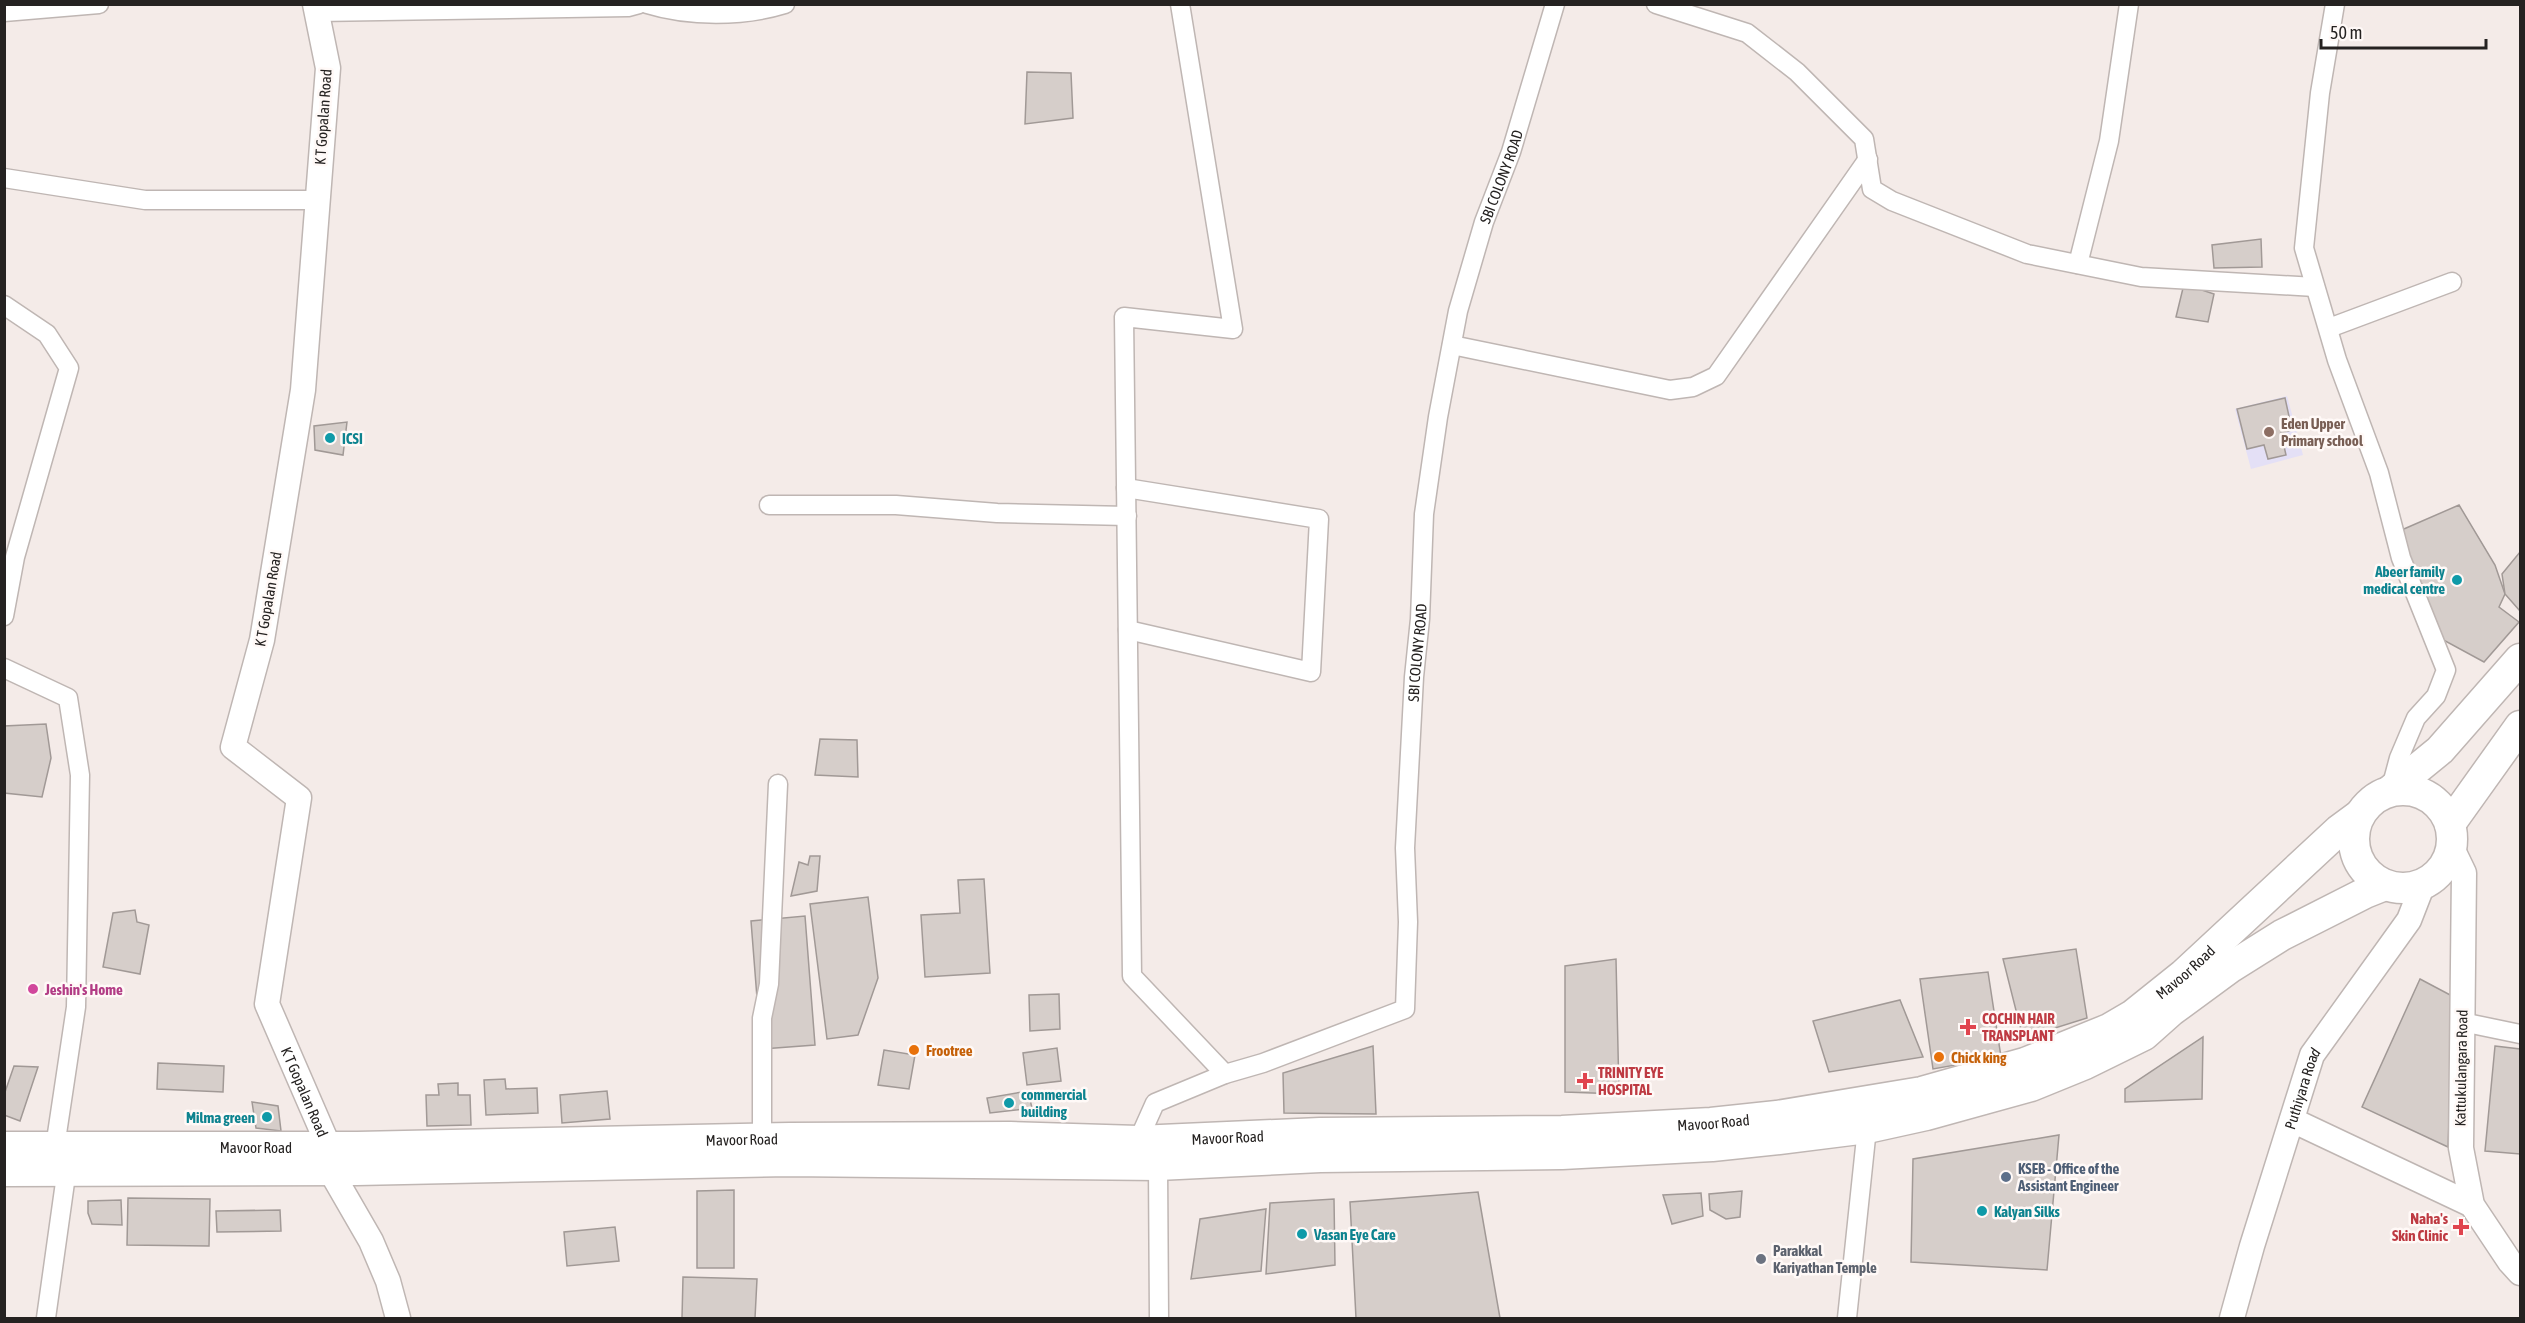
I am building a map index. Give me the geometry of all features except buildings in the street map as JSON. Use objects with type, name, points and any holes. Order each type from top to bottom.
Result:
[{"type":"main road","name":"Mavoor Road","points":[[317,1162],[762,1138],[1010,1137],[1138,1141],[1320,1133],[1562,1131],[1700,1124],[1777,1116],[1922,1092],[2025,1063],[2109,1029],[2133,1015],[2183,975],[2339,830],[2358,816],[2367,803],[2391,790],[2440,750],[2520,659]]},
{"type":"main road","points":[[2423,884],[2444,867],[2451,836],[2520,726]]},
{"type":"main road","points":[[2391,790],[2409,789],[2426,795],[2442,809],[2451,836]]},
{"type":"main road","points":[[2358,816],[2352,839],[2357,860],[2369,875],[2385,885]]},
{"type":"main road","name":"Mavoor Road","points":[[4,1148],[64,1155],[317,1162],[789,1161],[1158,1165],[1320,1157],[1562,1155],[1712,1146],[1867,1128],[1926,1115],[2031,1086],[2118,1050],[2144,1035],[2171,1011],[2231,967],[2282,935],[2385,885],[2404,888],[2423,884]]},
{"type":"main road","name":"Mavoor Road","points":[[4,1171],[64,1155]]},
{"type":"street","points":[[4,12],[99,4]]},
{"type":"street","points":[[647,4],[675,13],[763,11],[785,4]]},
{"type":"street","points":[[1180,4],[1233,328],[1124,317],[1132,976],[1225,1074]]},
{"type":"street","name":"SBI COLONY ROAD","points":[[1138,1141],[1155,1102],[1225,1074],[1283,1056],[1405,1009],[1408,922],[1405,848],[1424,514],[1458,311],[1484,222],[1511,152],[1555,4]]},
{"type":"street","points":[[1656,4],[1747,33],[1797,72],[1864,139],[1872,189],[1892,201],[2028,254],[2141,278],[2315,287]]},
{"type":"street","points":[[2079,264],[2109,141],[2129,4]]},
{"type":"street","points":[[2335,4],[2320,93],[2304,248],[2337,360],[2379,473],[2401,558],[2446,670],[2436,696],[2416,718],[2399,758],[2391,790]]},
{"type":"street","points":[[316,8],[632,5]]},
{"type":"street","name":"K T Gopalan Road","points":[[316,8],[328,68],[303,390],[262,640],[233,747],[299,798],[267,1004],[317,1162]]},
{"type":"street","points":[[1452,345],[1670,390],[1693,387],[1716,376],[1868,159]]},
{"type":"street","points":[[4,178],[145,200],[318,200]]},
{"type":"street","points":[[2329,327],[2452,282]]},
{"type":"street","points":[[4,305],[47,334],[69,368],[15,557],[4,616]]},
{"type":"street","points":[[1126,488],[1319,519],[1311,672],[1128,630]]},
{"type":"street","points":[[770,505],[896,505],[997,513],[1127,516]]},
{"type":"street","points":[[4,668],[68,698],[80,775],[76,1006],[64,1155],[46,1318]]},
{"type":"street","points":[[762,1138],[762,1018],[769,984],[777,784]]},
{"type":"street","name":"Kattukulangara Road","points":[[2451,836],[2464,873],[2461,1148],[2472,1205],[2510,1262],[2520,1273]]},
{"type":"street","name":"Puthiyara Road","points":[[2232,1318],[2312,1055],[2409,920],[2423,884]]},
{"type":"street","points":[[2462,1022],[2520,1034]]},
{"type":"street","points":[[2292,1119],[2472,1205]]},
{"type":"street","points":[[1847,1318],[1867,1128]]},
{"type":"street","points":[[1138,1141],[1158,1165],[1158,1318]]},
{"type":"street","points":[[317,1162],[371,1241],[388,1281],[398,1318]]},
{"type":"shaded area","name":"Eden Upper Primary school","points":[[2287,396],[2303,455],[2251,469],[2235,409]]},
{"type":"place","name":"Eden Upper Primary school","points":[[2269,432]]},
{"type":"place","name":"ICSI","points":[[330,438]]},
{"type":"place","name":"Abeer family medical centre","points":[[2457,580]]},
{"type":"place","name":"Jeshin's Home","points":[[33,989]]},
{"type":"place","name":"COCHIN HAIR TRANSPLANT","points":[[1968,1027]]},
{"type":"place","name":"Frootree","points":[[914,1050]]},
{"type":"place","name":"Chick king","points":[[1939,1057]]},
{"type":"place","name":"TRINITY EYE HOSPITAL","points":[[1585,1081]]},
{"type":"place","name":"commercial building","points":[[1009,1103]]},
{"type":"place","name":"Milma green","points":[[267,1117]]},
{"type":"place","name":"KSEB - Office of the Assistant Engineer","points":[[2006,1177]]},
{"type":"place","name":"Kalyan Silks","points":[[1982,1211]]},
{"type":"place","name":"Naha's Skin Clinic","points":[[2461,1227]]},
{"type":"place","name":"Vasan Eye Care","points":[[1302,1234]]},
{"type":"place","name":"Parakkal Kariyathan Temple","points":[[1761,1259]]}]
